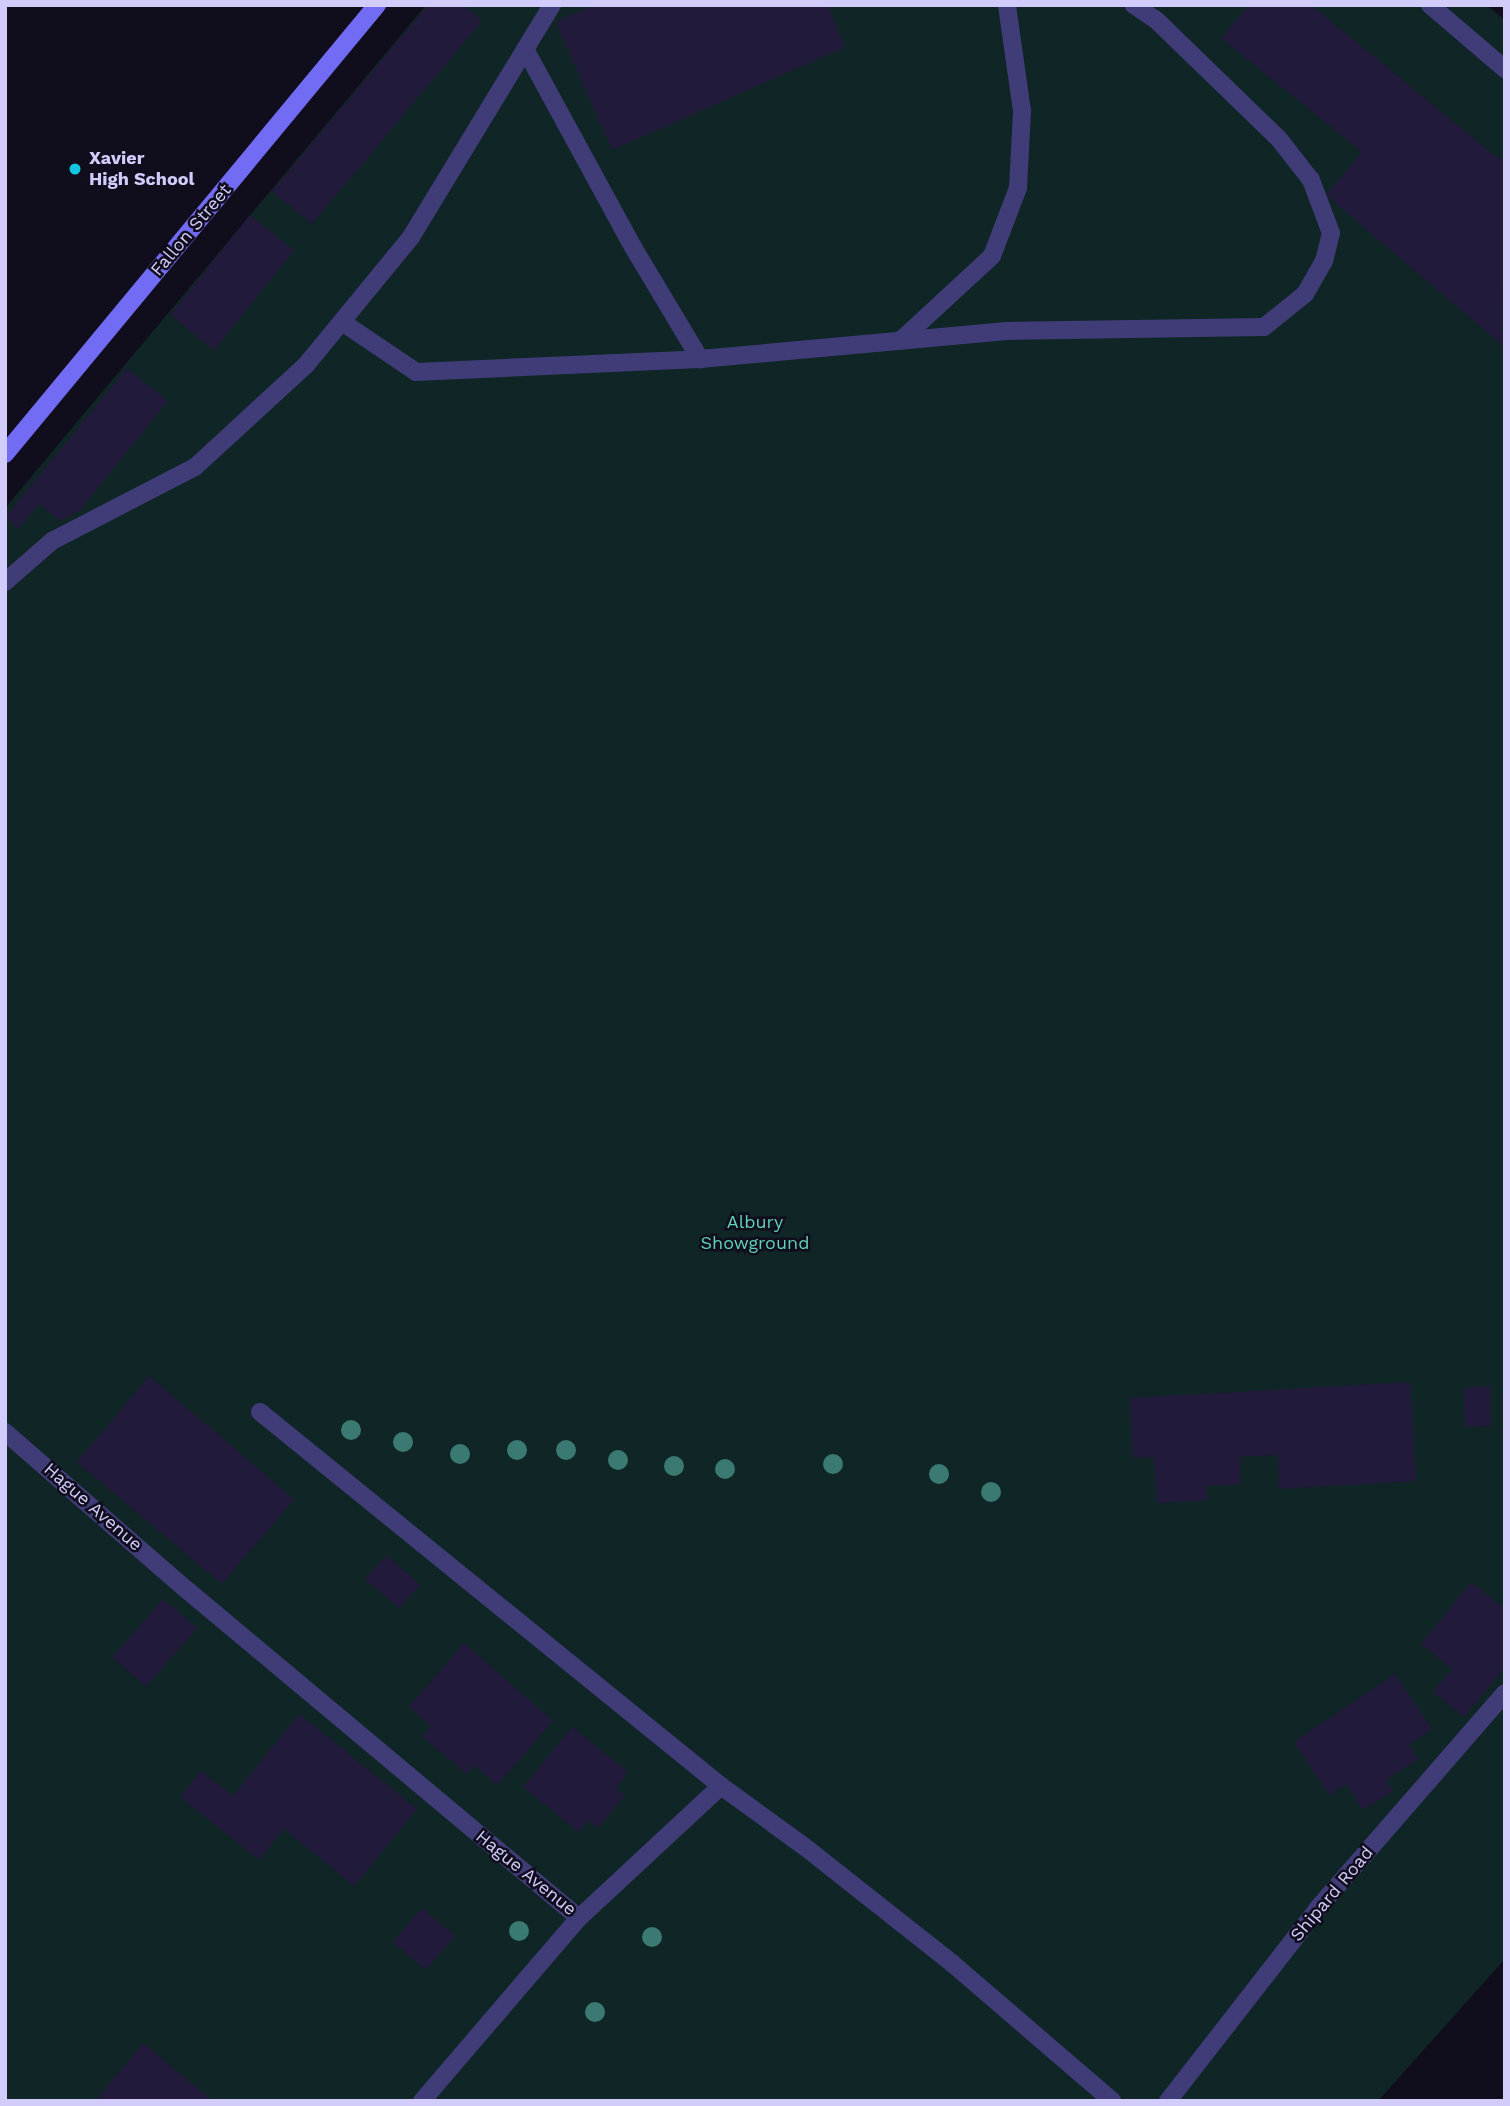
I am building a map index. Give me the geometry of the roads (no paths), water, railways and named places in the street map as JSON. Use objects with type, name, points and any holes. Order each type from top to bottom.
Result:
[{"type":"street","name":"Fallon Street","points":[[5,454],[377,5]]},
{"type":"lane","points":[[5,582],[52,541],[195,467],[306,365],[411,237],[552,5]]},
{"type":"lane","points":[[900,341],[992,256],[1018,188],[1022,111],[1007,5]]},
{"type":"lane","points":[[341,322],[416,372],[700,359],[1007,331],[1264,327],[1304,293],[1324,261],[1331,233],[1311,180],[1279,139],[1156,20],[1134,5]]},
{"type":"lane","points":[[1430,5],[1505,68]]},
{"type":"lane","points":[[525,49],[633,247],[700,359]]},
{"type":"lane","points":[[261,1412],[721,1786],[805,1847],[953,1964],[1112,2101]]},
{"type":"lane","name":"Hague Avenue","points":[[5,1432],[187,1590],[579,1918],[721,1786]]},
{"type":"lane","name":"Shipard Road","points":[[1168,2101],[1318,1908],[1505,1693]]},
{"type":"lane","points":[[422,2101],[579,1918]]},
{"type":"place","name":"Xavier High School","points":[[75,169]]},
{"type":"park label","name":"Albury Showground","points":[[755,1233]]}]
